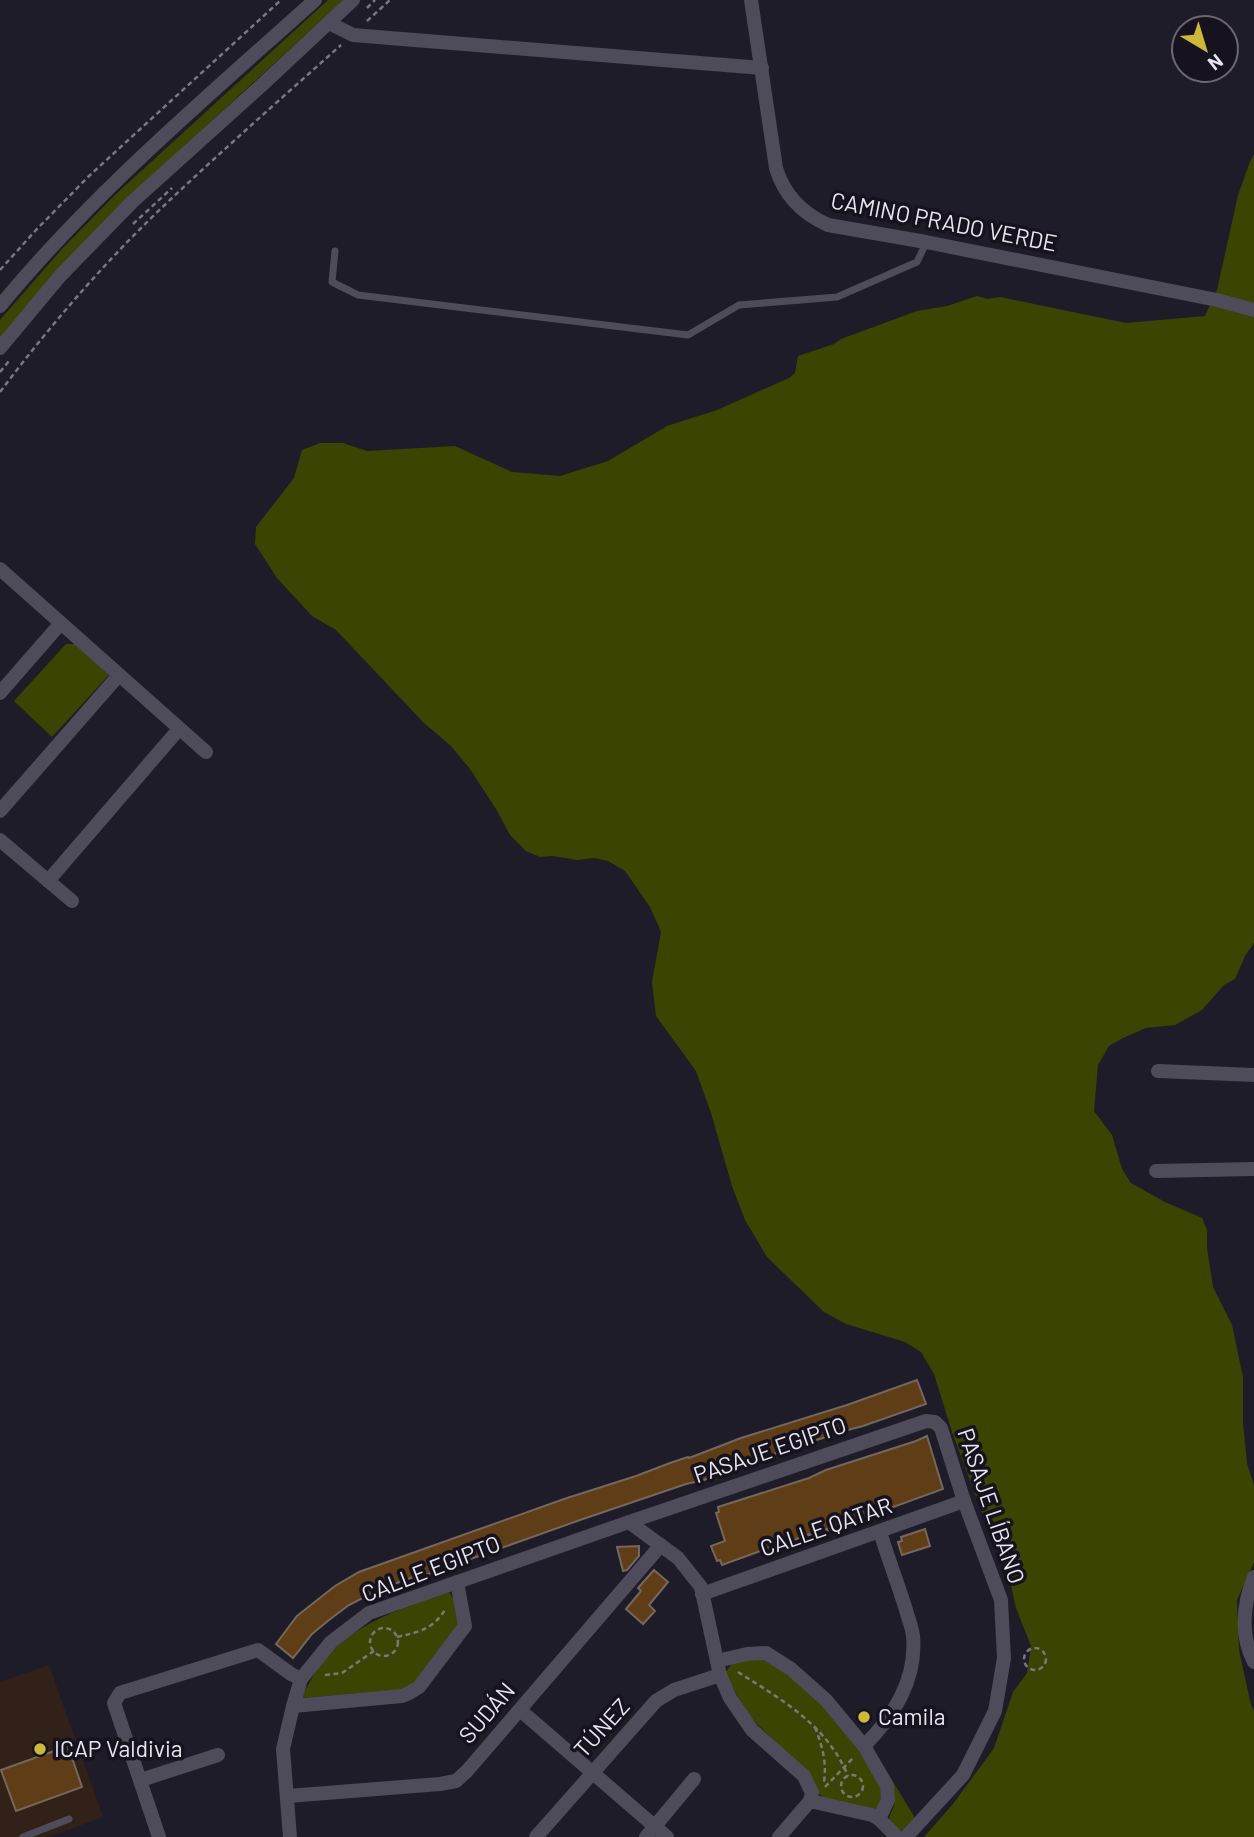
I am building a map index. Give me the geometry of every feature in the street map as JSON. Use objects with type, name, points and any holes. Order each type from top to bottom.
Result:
[{"type":"street","points":[[0,306],[54,244],[102,195],[315,0]]},
{"type":"street","name":"CAMINO PRADO VERDE","points":[[751,0],[776,168],[783,187],[797,205],[816,220],[828,225],[1217,300],[1254,310]]},
{"type":"street","points":[[0,348],[60,276],[131,202],[329,23],[360,4]]},
{"type":"street","points":[[329,23],[352,35],[762,68]]},
{"type":"street","points":[[0,569],[206,752]]},
{"type":"street","points":[[0,693],[61,623]]},
{"type":"street","points":[[0,811],[119,675]]},
{"type":"street","points":[[48,881],[179,729]]},
{"type":"street","points":[[0,840],[72,901]]},
{"type":"street","points":[[1158,1071],[1254,1075]]},
{"type":"street","points":[[1156,1171],[1254,1168]]},
{"type":"street","name":"PASAJE LÍBANO","points":[[906,1837],[963,1775],[995,1712],[1004,1658],[1000,1600],[941,1428],[935,1422],[926,1421]]},
{"type":"street","name":"PASAJE EGIPTO","points":[[629,1522],[926,1421]]},
{"type":"street","name":"CALLE QATAR","points":[[702,1594],[964,1501]]},
{"type":"street","points":[[629,1522],[678,1558],[701,1587],[718,1668],[730,1698],[752,1730],[804,1776],[815,1794],[872,1815],[897,1837]]},
{"type":"street","name":"CALLE EGIPTO","points":[[290,1837],[284,1749],[293,1706],[302,1679],[331,1642],[369,1614],[629,1522]]},
{"type":"street","points":[[864,1746],[880,1730],[903,1693],[912,1668],[913,1635],[880,1532]]},
{"type":"street","name":"SUDÁN","points":[[288,1796],[456,1781],[661,1545]]},
{"type":"street","points":[[1254,1577],[1249,1589],[1248,1651],[1254,1662]]},
{"type":"street","points":[[293,1706],[402,1696],[419,1687],[465,1626],[457,1582]]},
{"type":"street","points":[[159,1837],[114,1703],[120,1693],[258,1650],[302,1679]]},
{"type":"street","name":"TÚNEZ","points":[[536,1837],[656,1701],[747,1654],[766,1653],[791,1669],[826,1700],[864,1746],[888,1790],[888,1800],[879,1819]]},
{"type":"street","points":[[520,1710],[592,1773],[651,1831],[667,1837]]},
{"type":"street","points":[[141,1780],[218,1755]]},
{"type":"street","points":[[651,1831],[694,1779]]},
{"type":"street","points":[[779,1837],[815,1794]]},
{"type":"lane","points":[[335,251],[332,282],[358,295],[688,335],[739,305],[837,297],[917,262],[926,242]]},
{"type":"lane","points":[[23,1837],[69,1819]]},
{"type":"path","points":[[0,270],[89,176],[281,0]]},
{"type":"path","points":[[360,4],[375,0]]},
{"type":"path","points":[[0,391],[79,295],[136,234],[390,0]]},
{"type":"path","points":[[130,227],[173,186]]},
{"type":"path","points":[[0,372],[12,357]]},
{"type":"path","points":[[397,1637],[426,1629],[438,1621],[446,1607]]},
{"type":"path","points":[[391,1630],[397,1637],[398,1645],[390,1655],[381,1656],[374,1651],[371,1643],[377,1631],[391,1630]]},
{"type":"path","points":[[1037,1648],[1045,1654],[1042,1668],[1032,1670],[1025,1664],[1023,1659],[1027,1650],[1037,1648]]},
{"type":"path","points":[[302,1679],[342,1673],[374,1651]]},
{"type":"path","points":[[740,1674],[765,1688],[814,1724],[845,1767],[848,1776]]},
{"type":"path","points":[[814,1724],[824,1751],[826,1767],[815,1794]]},
{"type":"path","points":[[815,1794],[864,1746]]},
{"type":"path","points":[[848,1776],[856,1776],[862,1781],[862,1789],[855,1796],[848,1797],[841,1789],[841,1782],[848,1776]]},
{"type":"shaded area","name":"ICAP Valdivia","points":[[49,1665],[103,1817],[48,1837],[0,1837],[0,1682]]},
{"type":"green space","points":[[328,0],[343,0],[118,207],[48,280],[0,338],[0,320],[62,249],[115,195]]},
{"type":"green space","points":[[1254,154],[1254,943],[1235,979],[1224,985],[1202,1010],[1175,1025],[1146,1028],[1109,1046],[1098,1065],[1094,1111],[1112,1135],[1122,1169],[1131,1183],[1202,1218],[1207,1230],[1213,1287],[1232,1325],[1243,1377],[1243,1423],[1247,1463],[1254,1486],[1254,1562],[1237,1600],[1239,1650],[1254,1711],[1254,1837],[924,1837],[953,1804],[994,1748],[1013,1692],[1027,1673],[1031,1646],[1016,1608],[1009,1577],[952,1432],[934,1374],[921,1352],[905,1342],[846,1324],[824,1312],[767,1257],[745,1220],[732,1186],[696,1071],[656,1016],[652,982],[661,932],[650,907],[625,871],[608,861],[594,858],[577,860],[540,857],[526,851],[510,835],[470,769],[451,746],[424,723],[336,630],[312,616],[277,578],[255,544],[256,527],[294,478],[302,450],[320,443],[343,443],[367,451],[455,446],[512,472],[560,476],[608,461],[667,426],[717,410],[789,378],[795,373],[798,356],[917,311],[947,306],[977,296],[987,299],[1000,297],[1126,323],[1205,316],[1217,290],[1238,195]]},
{"type":"green space","points":[[66,644],[76,644],[109,675],[52,737],[14,701]]},
{"type":"green space","points":[[449,1592],[462,1625],[419,1680],[407,1689],[301,1698],[323,1661],[354,1633],[384,1616]]},
{"type":"green space","points":[[758,1656],[793,1678],[836,1720],[883,1790],[880,1809],[873,1812],[823,1798],[807,1772],[744,1708],[725,1673],[734,1661]]},
{"type":"green space","points":[[883,1765],[915,1818],[905,1831],[897,1830],[889,1822],[894,1795]]},
{"type":"building","points":[[917,1380],[926,1404],[380,1589],[349,1605],[329,1620],[312,1634],[293,1658],[276,1644],[297,1616],[335,1586],[359,1572],[741,1438]]},
{"type":"building","points":[[927,1436],[943,1489],[722,1565],[720,1560],[717,1561],[711,1546],[725,1541],[716,1513],[719,1512],[718,1507]]},
{"type":"building","points":[[925,1529],[930,1546],[902,1555],[898,1542],[902,1541],[901,1537]]},
{"type":"building","points":[[639,1546],[639,1556],[623,1571],[617,1547]]},
{"type":"building","points":[[654,1570],[668,1582],[649,1605],[655,1611],[643,1624],[626,1609],[641,1591],[638,1588]]},
{"type":"building","points":[[68,1746],[82,1787],[16,1811],[1,1770]]},
{"type":"place","name":"Camila","points":[[864,1717]]},
{"type":"place","name":"ICAP Valdivia","points":[[40,1749]]}]
